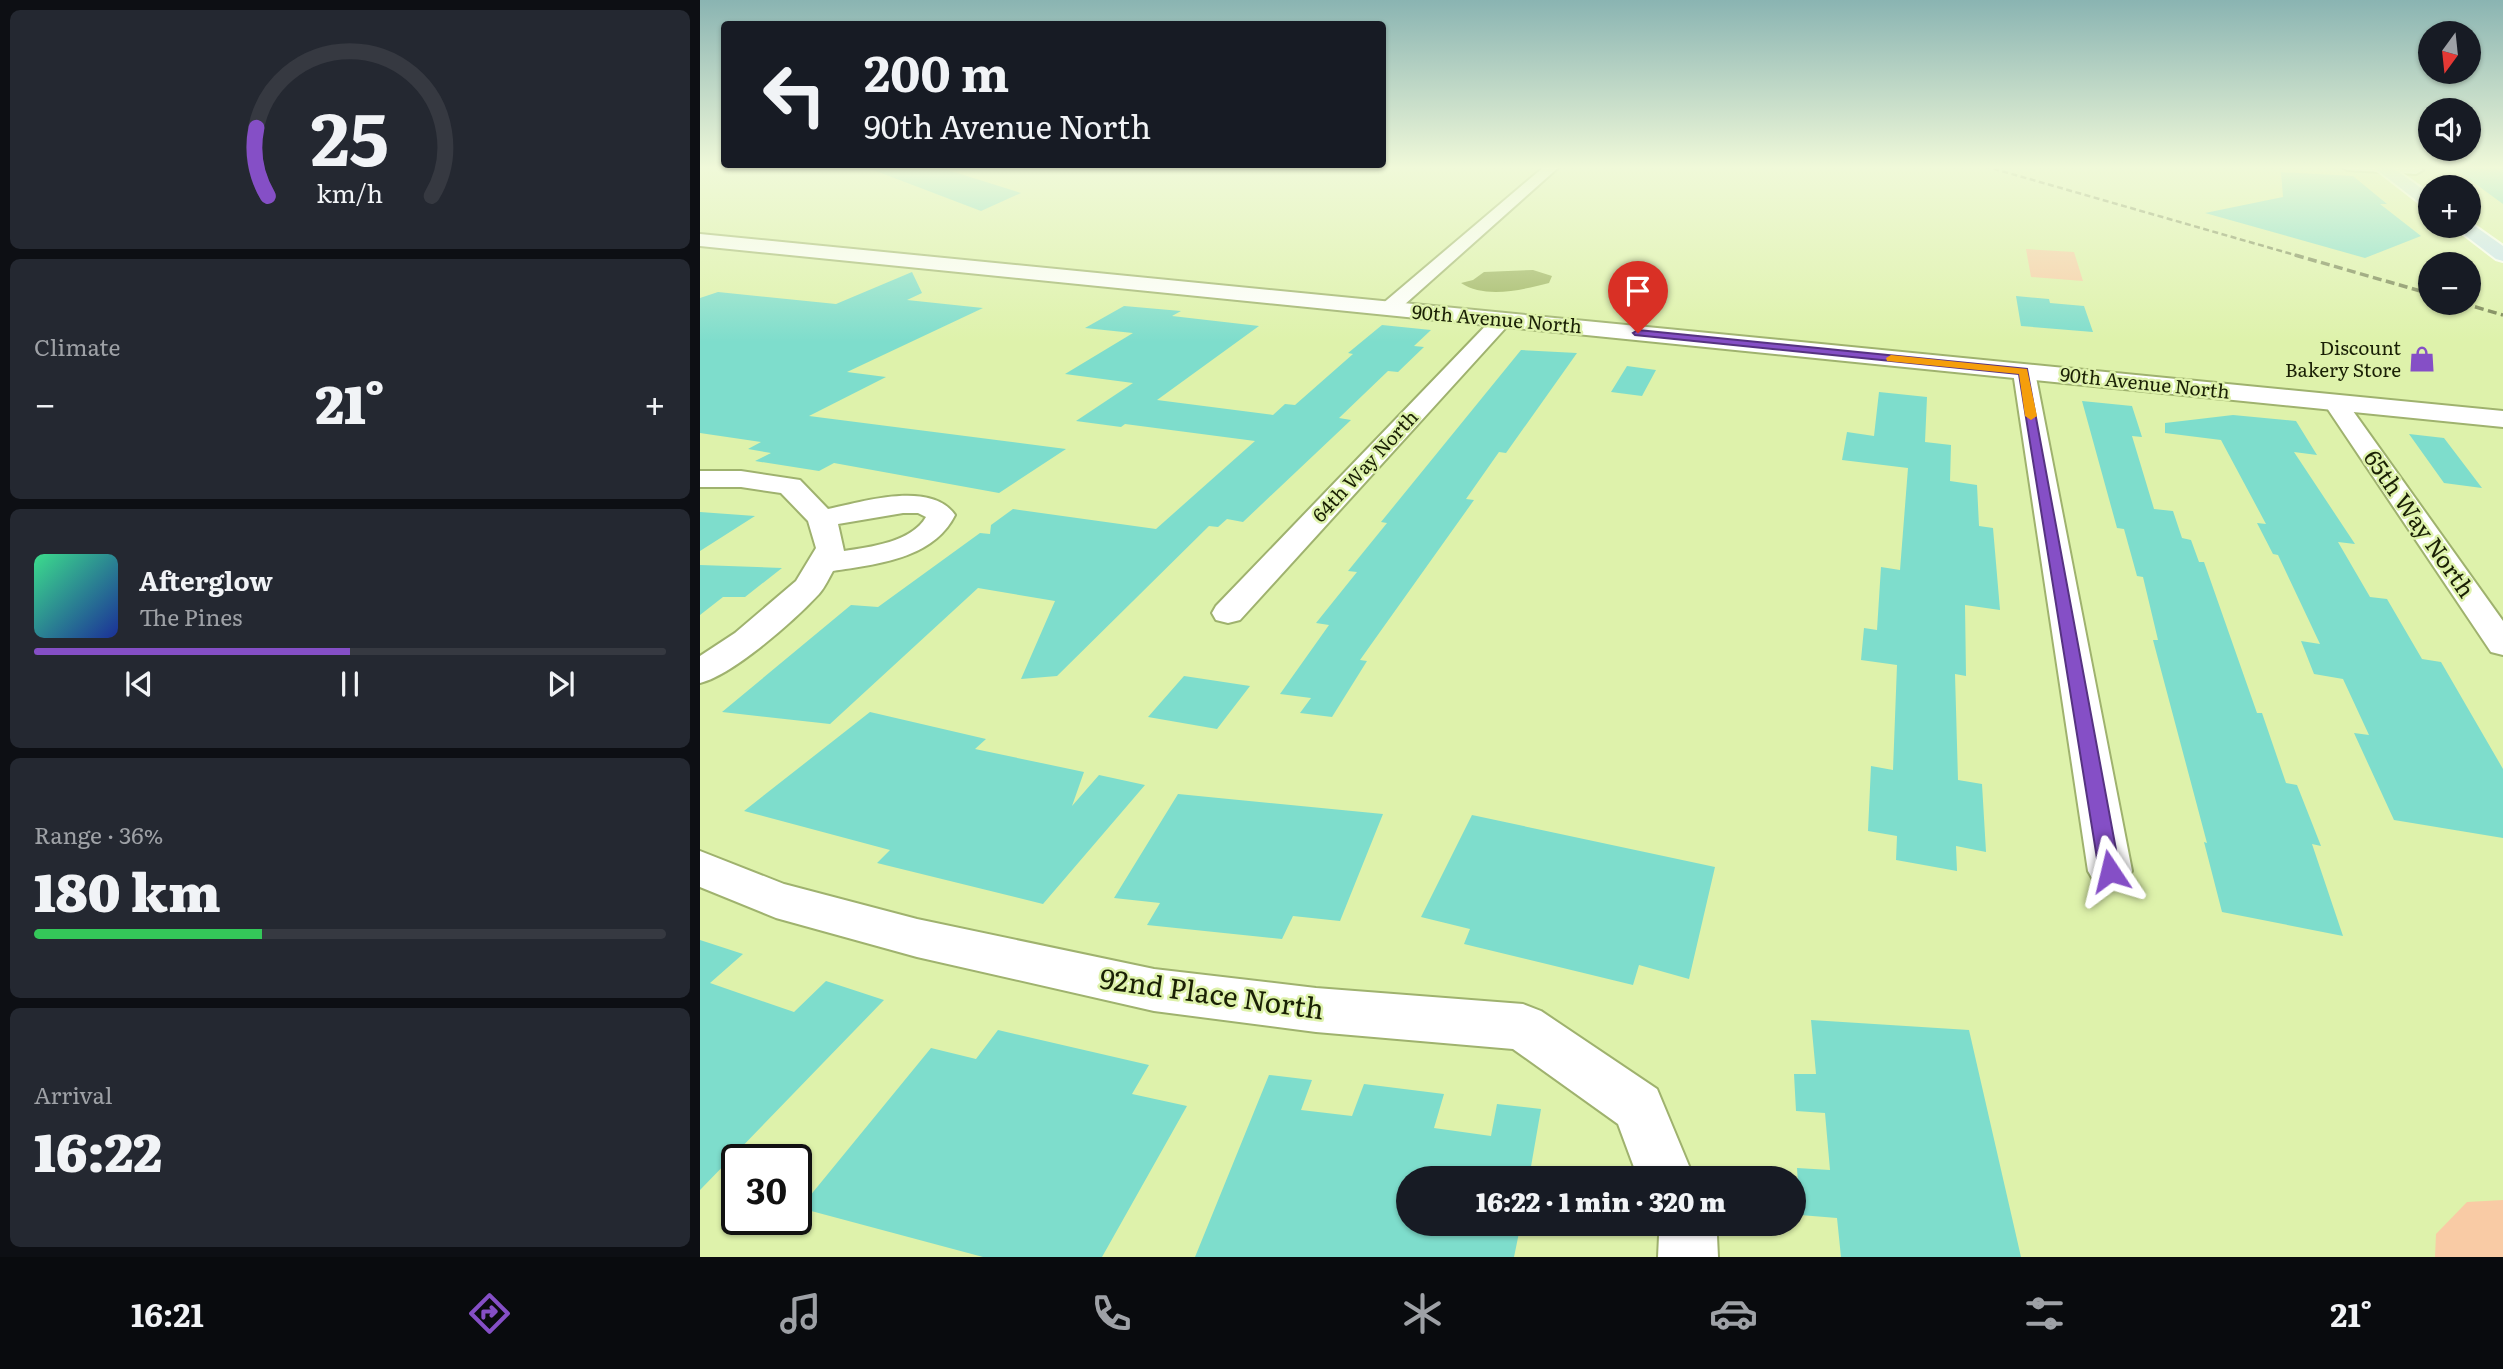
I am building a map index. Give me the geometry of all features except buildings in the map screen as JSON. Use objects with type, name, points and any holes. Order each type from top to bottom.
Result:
[{"type":"main road","points":[[2481,227],[2503,229]]},
{"type":"main road","points":[[2479,238],[2503,256]]},
{"type":"street","points":[[1388,309],[1485,225]]},
{"type":"street","name":"90th Avenue North","points":[[700,240],[2503,419]]},
{"type":"street","name":"64th Way North","points":[[1228,613],[1503,319]]},
{"type":"street","points":[[2024,372],[2110,871]]},
{"type":"street","name":"65th Way North","points":[[2336,402],[2503,645]]},
{"type":"street","points":[[700,480],[741,479],[790,486],[822,519],[831,548],[808,587],[747,640],[700,672]]},
{"type":"street","points":[[822,519],[904,504],[929,506],[941,515],[933,529],[911,542],[876,553],[822,563]]},
{"type":"street","name":"92nd Place North","points":[[700,868],[789,904],[917,938],[1154,990],[1316,1010],[1523,1027],[1638,1107],[1661,1166]]},
{"type":"street","points":[[1688,1236],[1688,1257]]},
{"type":"shaded area","points":[[2026,249],[2074,252],[2083,281],[2031,277]]},
{"type":"shaded area","points":[[1533,270],[1552,276],[1549,283],[1492,292],[1481,291],[1461,283],[1473,280],[1484,272]]},
{"type":"shaded area","points":[[2503,1200],[2503,1257],[2435,1257],[2436,1234],[2467,1202]]},
{"type":"railway","points":[[2189,225],[2302,257]]},
{"type":"railway","points":[[2295,255],[2418,290]]},
{"type":"railway","points":[[2481,309],[2503,315]]},
{"type":"slow traffic","points":[[1891,358],[2024,372],[2031,416]]},
{"type":"place","name":"Discount Bakery Store","points":[[2422,359]]},
{"type":"route","points":[[1638,333],[2024,372],[2110,871]]}]
